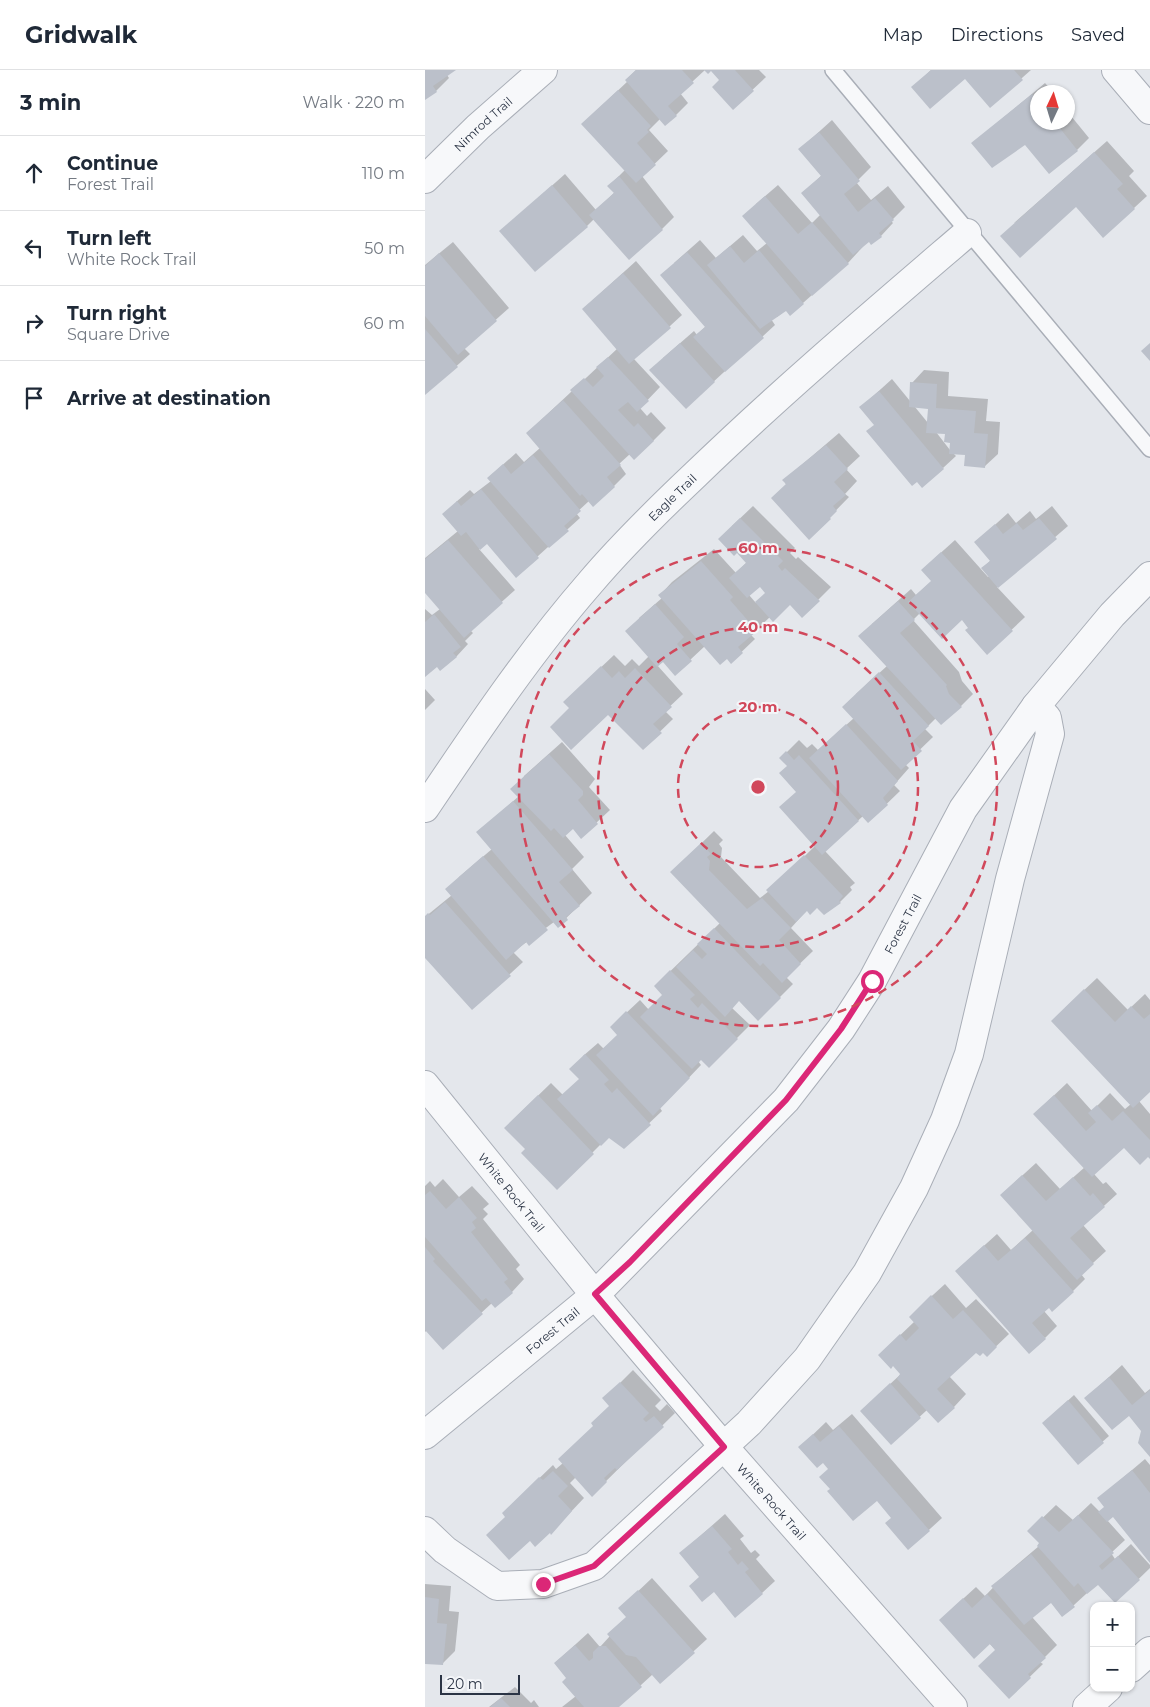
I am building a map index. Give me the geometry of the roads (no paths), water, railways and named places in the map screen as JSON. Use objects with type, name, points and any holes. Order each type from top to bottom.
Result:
[{"type":"street","name":"Nimrod Trail","points":[[425,179],[478,127],[543,70]]},
{"type":"street","points":[[1116,70],[1150,110]]},
{"type":"street","name":"Eagle Trail","points":[[425,808],[499,700],[589,583],[638,531],[730,441],[967,233]]},
{"type":"street","name":"Forest Trail","points":[[425,1435],[595,1294],[630,1262],[786,1100],[841,1029],[872,981],[963,809],[1036,706],[1112,616],[1150,576]]},
{"type":"street","points":[[425,1531],[445,1550],[497,1586],[543,1584],[594,1566],[749,1423],[807,1360],[867,1273],[914,1188],[945,1120],[969,1054],[1010,879],[1050,734],[1047,718],[1036,706]]},
{"type":"street","name":"White Rock Trail","points":[[425,1085],[595,1294],[724,1447],[953,1707]]},
{"type":"street","points":[[1135,1664],[1150,1651]]},
{"type":"street","points":[[1087,1707],[1104,1692]]},
{"type":"lane","points":[[833,70],[967,233],[1150,449]]}]
